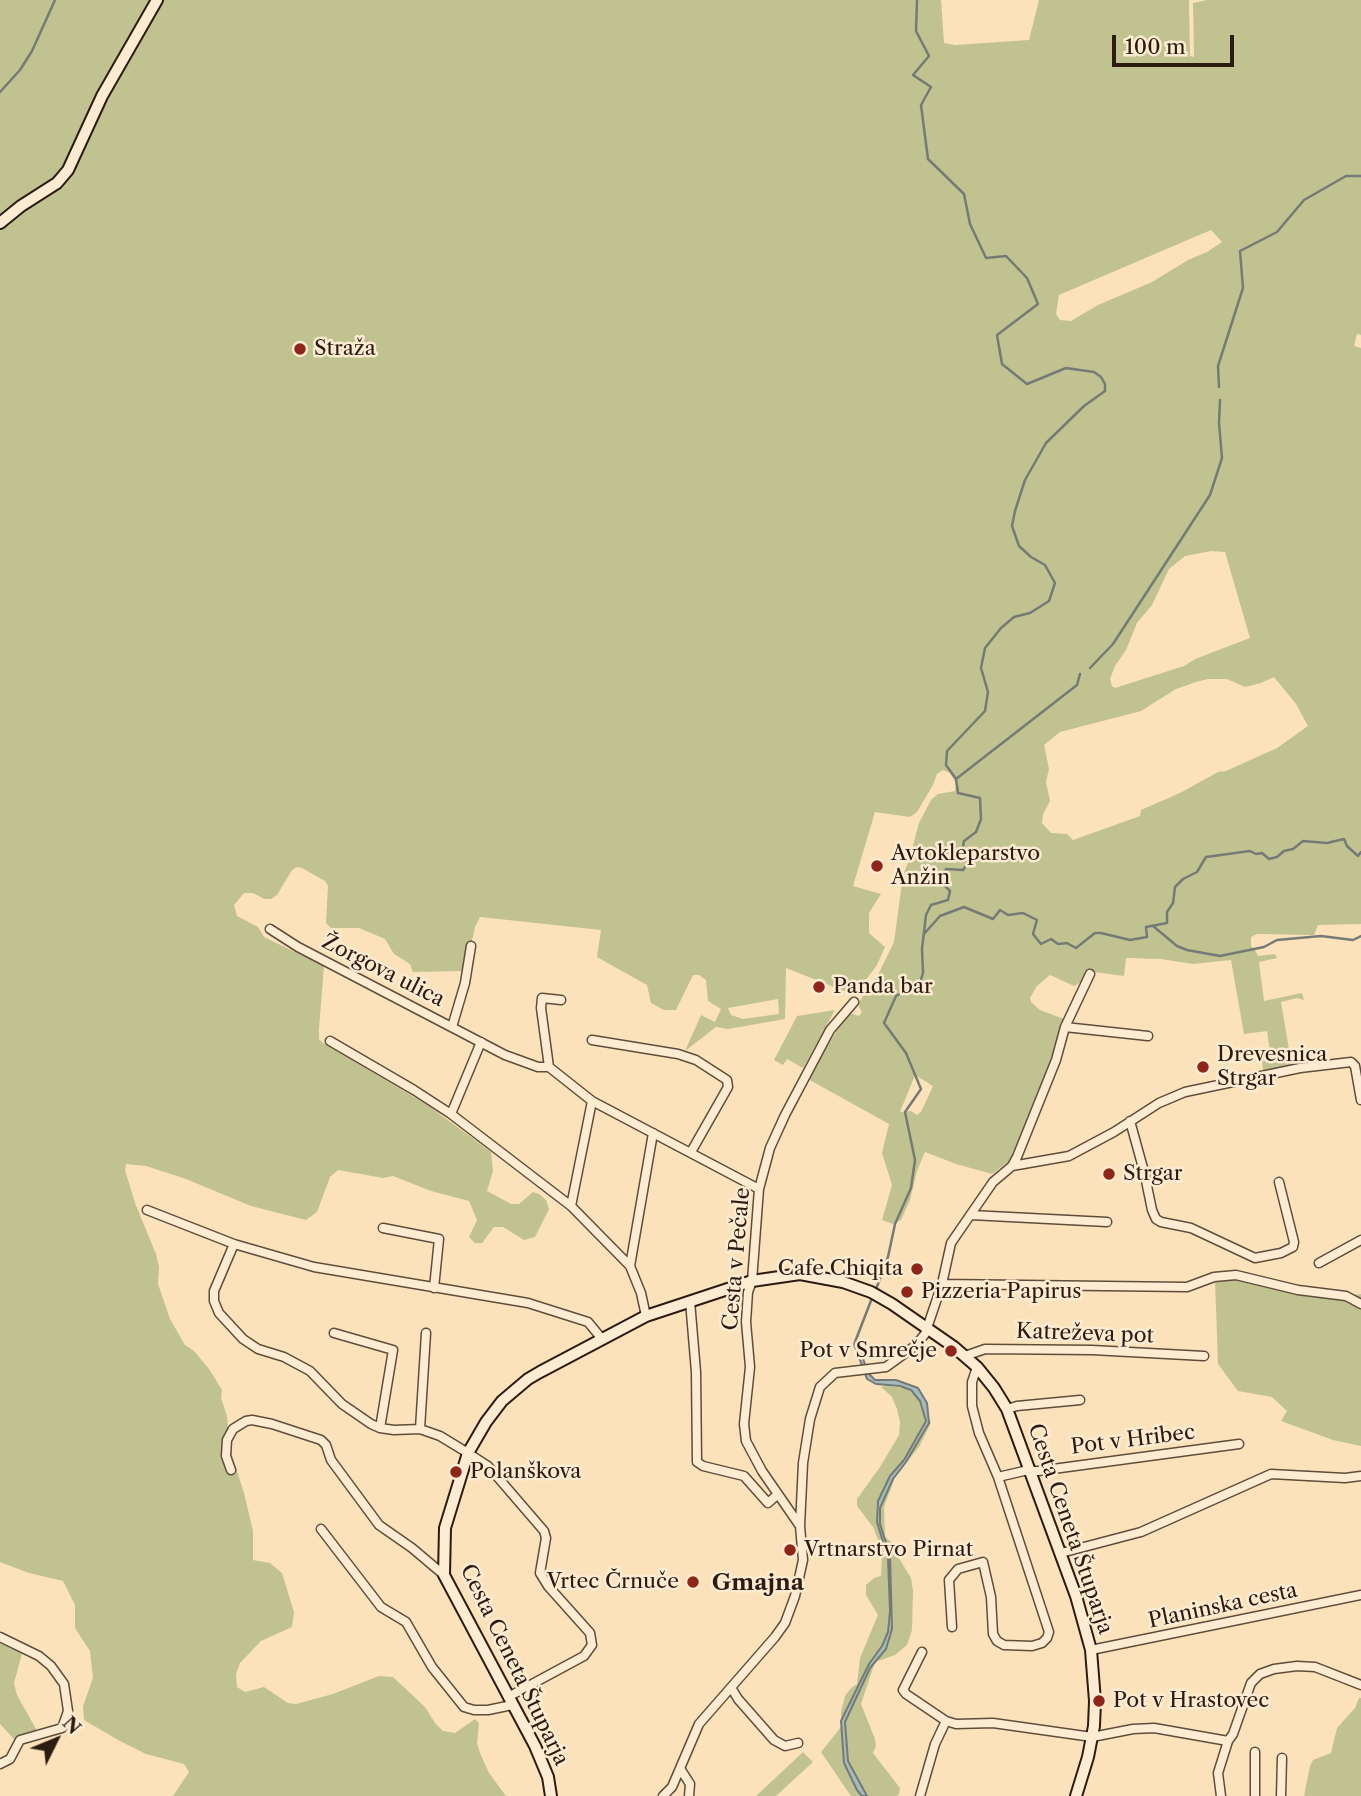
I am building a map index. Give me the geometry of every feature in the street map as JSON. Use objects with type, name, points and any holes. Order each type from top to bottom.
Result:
[{"type":"street","points":[[0,222],[52,187],[65,175],[76,157],[102,96],[157,0]]},
{"type":"street","name":"Žorgova ulica","points":[[270,929],[298,947],[481,1042],[527,1063],[549,1067],[593,1101],[760,1189]]},
{"type":"street","points":[[452,1027],[465,983],[471,946]]},
{"type":"street","points":[[663,1796],[672,1787],[681,1770],[699,1724],[757,1660],[785,1623],[795,1596],[803,1560],[800,1526],[803,1463],[810,1419],[820,1387],[835,1373],[886,1367],[921,1340],[942,1284],[951,1243],[993,1182],[1012,1166],[1056,1060],[1066,1027],[1090,974]]},
{"type":"street","points":[[549,1067],[542,998],[561,1000]]},
{"type":"street","name":"Cesta v Pečale","points":[[800,1526],[746,1441],[744,1424],[750,1367],[746,1322],[748,1292],[760,1189],[770,1149],[830,1030],[854,1002]]},
{"type":"street","points":[[1066,1027],[1148,1036]]},
{"type":"street","points":[[330,1041],[451,1114],[571,1206],[629,1266],[641,1293],[646,1316]]},
{"type":"street","points":[[592,1041],[678,1054],[696,1060],[727,1080],[728,1087],[691,1152]]},
{"type":"street","points":[[451,1114],[481,1042]]},
{"type":"street","points":[[1012,1166],[1069,1156],[1159,1103],[1185,1092],[1344,1061],[1355,1066],[1361,1100]]},
{"type":"street","points":[[571,1206],[593,1101]]},
{"type":"street","points":[[1130,1121],[1156,1219],[1191,1228],[1255,1258],[1281,1253],[1293,1247],[1294,1242],[1279,1182]]},
{"type":"street","points":[[629,1266],[653,1133]]},
{"type":"street","points":[[147,1210],[234,1244],[314,1267],[528,1303],[554,1310],[588,1322],[602,1339]]},
{"type":"street","points":[[971,1215],[1107,1222]]},
{"type":"street","points":[[383,1228],[439,1239],[434,1288]]},
{"type":"street","points":[[1319,1263],[1361,1241]]},
{"type":"street","points":[[234,1244],[214,1291],[214,1301],[219,1313],[243,1339],[258,1349],[284,1357],[310,1371],[342,1404],[380,1428],[420,1429],[440,1436],[488,1466],[544,1531],[546,1538],[540,1573],[548,1586],[590,1633],[590,1651],[510,1701],[488,1710],[464,1707],[432,1667],[406,1622],[381,1607],[321,1529]]},
{"type":"street","name":"Cesta Ceneta Štuparja","points":[[551,1796],[548,1777],[444,1575],[445,1528],[468,1453],[502,1401],[540,1372],[646,1316],[751,1281],[786,1275],[811,1275],[874,1293],[965,1356],[994,1388],[1007,1409],[1086,1624],[1091,1650],[1095,1701],[1092,1737],[1076,1796]]},
{"type":"street","points":[[942,1284],[1187,1287],[1223,1276],[1244,1276],[1298,1290],[1346,1296],[1361,1304]]},
{"type":"street","points":[[690,1301],[696,1372],[697,1462],[703,1466],[744,1476],[768,1503],[778,1494]]},
{"type":"street","points":[[334,1333],[393,1350],[380,1428]]},
{"type":"street","points":[[420,1429],[425,1333]]},
{"type":"street","name":"Katreževa pot","points":[[965,1356],[985,1349],[1092,1350],[1204,1356]]},
{"type":"street","points":[[952,1627],[949,1580],[958,1569],[983,1562],[991,1597],[993,1634],[997,1642],[1004,1646],[1032,1646],[1042,1643],[1049,1632],[998,1477],[979,1433],[972,1406],[972,1382],[977,1367]]},
{"type":"street","points":[[1007,1409],[1080,1400]]},
{"type":"street","points":[[231,1470],[226,1456],[227,1440],[233,1429],[246,1421],[272,1424],[321,1440],[326,1445],[331,1460],[379,1525],[444,1575]]},
{"type":"street","name":"Pot v Hribec","points":[[998,1477],[1239,1444]]},
{"type":"street","points":[[1061,1553],[1141,1532],[1270,1474],[1345,1478],[1361,1476]]},
{"type":"street","name":"Planinska cesta","points":[[1091,1650],[1361,1595]]},
{"type":"street","points":[[0,1637],[51,1666],[64,1684],[68,1712],[62,1728],[20,1740],[10,1759],[0,1764]]},
{"type":"street","points":[[922,1652],[904,1690],[946,1720],[957,1724],[993,1723],[1092,1737],[1154,1728],[1228,1741]]},
{"type":"street","points":[[1221,1796],[1218,1773],[1251,1683],[1267,1671],[1308,1666],[1361,1685]]},
{"type":"street","points":[[732,1689],[774,1740],[785,1746],[798,1743]]},
{"type":"street","points":[[920,1796],[935,1744],[946,1720]]},
{"type":"street","points":[[1255,1752],[1255,1796]]},
{"type":"street","points":[[1281,1796],[1282,1758]]},
{"type":"street","points":[[681,1770],[690,1784],[689,1796]]},
{"type":"green space","points":[[0,0],[151,0],[98,93],[67,166],[51,182],[20,200],[0,216]]},
{"type":"green space","points":[[161,0],[941,0],[944,43],[955,45],[1029,40],[1039,0],[1189,0],[1190,56],[1194,57],[1193,3],[1207,0],[1361,0],[1361,335],[1357,334],[1354,346],[1361,348],[1361,924],[1318,925],[1314,935],[1257,934],[1251,937],[1251,946],[1258,956],[1275,954],[1277,958],[1259,962],[1264,1001],[1302,993],[1304,1000],[1297,998],[1281,1002],[1292,1067],[1263,1070],[1262,1061],[1271,1059],[1267,1031],[1244,1034],[1231,960],[1193,964],[1161,959],[1126,958],[1124,976],[1087,971],[1081,982],[1074,986],[1050,975],[1037,986],[1030,998],[1031,1002],[1040,1010],[1064,1019],[1053,1057],[1010,1160],[992,1174],[925,1152],[901,1220],[893,1224],[882,1220],[892,1185],[882,1153],[889,1124],[808,1079],[850,1013],[859,1016],[862,1012],[859,1002],[878,975],[894,942],[903,875],[908,863],[915,861],[916,856],[911,853],[919,823],[931,800],[938,794],[955,791],[956,783],[950,773],[943,770],[937,774],[917,812],[910,817],[875,812],[853,886],[881,894],[869,913],[869,933],[885,947],[877,965],[859,989],[844,991],[786,968],[785,1019],[728,1029],[716,1027],[685,1051],[701,1015],[715,1022],[721,1009],[708,1001],[706,980],[699,975],[693,975],[676,1010],[664,1010],[651,1003],[647,985],[597,957],[601,930],[480,917],[475,927],[465,971],[413,972],[410,964],[394,954],[385,939],[359,928],[331,928],[326,923],[328,886],[325,881],[302,868],[292,870],[277,895],[271,899],[244,893],[234,905],[237,916],[258,927],[264,937],[324,966],[319,1029],[319,1039],[323,1043],[429,1106],[491,1152],[493,1171],[487,1191],[511,1204],[519,1204],[533,1192],[546,1200],[549,1209],[535,1237],[524,1240],[503,1227],[494,1227],[482,1243],[475,1243],[469,1237],[477,1220],[469,1201],[431,1191],[393,1176],[383,1178],[338,1170],[330,1177],[317,1212],[306,1220],[251,1206],[146,1166],[126,1164],[125,1170],[135,1203],[156,1254],[159,1267],[158,1284],[170,1319],[185,1345],[194,1351],[209,1369],[222,1390],[230,1449],[253,1531],[253,1560],[270,1563],[282,1573],[294,1612],[292,1627],[261,1641],[240,1663],[236,1674],[237,1687],[245,1692],[264,1687],[288,1703],[296,1704],[333,1694],[379,1676],[393,1677],[425,1707],[443,1731],[455,1733],[475,1719],[479,1723],[477,1743],[480,1753],[489,1773],[506,1796],[173,1796],[189,1772],[184,1764],[146,1754],[84,1720],[83,1706],[93,1678],[90,1651],[75,1628],[75,1605],[63,1581],[29,1573],[0,1562],[0,229],[24,210],[63,187],[82,156],[102,105]],"holes":[[[1211,230],[1222,242],[1152,282],[1098,305],[1071,321],[1060,320],[1056,314],[1059,295]],[[1211,551],[1225,552],[1250,638],[1195,659],[1184,666],[1115,688],[1110,679],[1137,623],[1152,605],[1169,569],[1185,556]],[[1274,677],[1296,704],[1308,726],[1277,748],[1218,772],[1141,810],[1140,816],[1073,840],[1067,834],[1051,833],[1042,823],[1043,814],[1050,801],[1046,782],[1049,769],[1044,745],[1060,732],[1141,711],[1176,689],[1208,679],[1227,679],[1245,687]],[[778,999],[779,1014],[743,1019],[731,1015],[728,1008]],[[915,1075],[933,1086],[921,1112],[917,1115],[911,1111],[900,1112]]]},
{"type":"green space","points":[[835,1010],[803,1068],[787,1059],[783,1065],[774,1060],[797,1016]]},
{"type":"green space","points":[[1241,1278],[1361,1294],[1361,1446],[1333,1440],[1281,1421],[1287,1411],[1272,1397],[1238,1391],[1218,1364],[1215,1280]]},
{"type":"green space","points":[[881,1387],[906,1388],[918,1397],[931,1423],[919,1447],[895,1477],[884,1507],[885,1537],[895,1545],[897,1555],[911,1578],[912,1630],[907,1645],[895,1655],[875,1662],[861,1704],[875,1739],[873,1753],[900,1788],[899,1794],[851,1796],[821,1752],[841,1727],[845,1696],[857,1684],[860,1658],[878,1615],[866,1595],[866,1585],[881,1576],[882,1550],[873,1527],[857,1506],[857,1499],[899,1435],[897,1409],[892,1397]]},
{"type":"green space","points":[[0,1640],[23,1650],[14,1683],[17,1695],[36,1729],[34,1734],[14,1739],[0,1724]]},
{"type":"green space","points":[[1359,1698],[1361,1796],[1304,1796],[1313,1760],[1331,1753],[1337,1728],[1355,1708]]},
{"type":"green space","points":[[803,1752],[813,1762],[776,1796],[756,1796]]},
{"type":"water","points":[[854,1344],[858,1344],[868,1373],[875,1380],[896,1380],[918,1388],[927,1403],[929,1423],[893,1479],[880,1508],[880,1524],[890,1555],[892,1629],[886,1649],[870,1668],[845,1722],[848,1761],[867,1796],[862,1796],[857,1790],[844,1763],[841,1721],[888,1632],[888,1558],[877,1522],[878,1501],[890,1476],[904,1460],[926,1421],[920,1401],[911,1390],[876,1384],[867,1379]]},
{"type":"waterway","points":[[0,92],[20,70],[32,51],[55,0]]},
{"type":"waterway","points":[[875,1292],[888,1257],[895,1224],[911,1188],[915,1160],[905,1112],[921,1089],[906,1053],[884,1023],[896,996],[920,983],[923,973],[922,949],[926,915],[931,905],[948,900],[950,891],[940,881],[946,869],[963,870],[968,863],[962,851],[964,841],[976,832],[981,819],[980,798],[958,793],[956,779],[946,765],[947,751],[985,711],[988,692],[981,668],[985,648],[1014,617],[1030,613],[1049,601],[1055,583],[1045,565],[1019,546],[1012,526],[1025,480],[1046,443],[1084,406],[1105,391],[1101,377],[1094,372],[1066,368],[1027,384],[1002,364],[997,335],[1038,304],[1027,278],[1006,256],[986,258],[970,224],[964,194],[928,159],[921,105],[931,87],[913,75],[929,56],[916,31],[917,0]]},
{"type":"waterway","points":[[1219,387],[1218,366],[1243,288],[1240,251],[1277,232],[1304,200],[1346,176],[1361,176]]},
{"type":"waterway","points":[[1090,668],[1113,644],[1210,495],[1222,458],[1220,400]]},
{"type":"waterway","points":[[956,779],[1077,685],[1080,674]]},
{"type":"waterway","points":[[924,934],[940,916],[964,907],[993,919],[1000,910],[1008,915],[1023,913],[1037,920],[1033,934],[1041,944],[1051,939],[1058,944],[1067,943],[1076,948],[1095,933],[1130,940],[1147,937],[1146,927],[1167,923],[1167,912],[1173,903],[1175,887],[1183,879],[1197,872],[1206,857],[1250,851],[1262,853],[1269,859],[1293,849],[1303,841],[1327,843],[1344,839],[1347,846],[1358,856],[1361,852]]},
{"type":"waterway","points":[[1153,926],[1177,946],[1220,956],[1264,947],[1277,940],[1321,936],[1353,940],[1361,936]]},
{"type":"waterway","points":[[856,1347],[855,1342],[872,1298]]},
{"type":"place","name":"Straža","points":[[300,349]]},
{"type":"place","name":"Avtokleparstvo Anžin","points":[[877,866]]},
{"type":"place","name":"Panda bar","points":[[819,987]]},
{"type":"place","name":"Drevesnica Strgar","points":[[1203,1067]]},
{"type":"place","name":"Strgar","points":[[1109,1174]]},
{"type":"place","name":"Cafe Chiqita","points":[[917,1269]]},
{"type":"place","name":"Pizzeria Papirus","points":[[907,1292]]},
{"type":"place","name":"Pot v Smrečje","points":[[951,1351]]},
{"type":"place","name":"Polanškova","points":[[456,1472]]},
{"type":"place","name":"Vrtnarstvo Pirnat","points":[[790,1550]]},
{"type":"place","name":"Vrtec Črnuče","points":[[693,1582]]},
{"type":"place","name":"Pot v Hrastovec","points":[[1099,1701]]},
{"type":"district","name":"Gmajna","points":[[758,1583]]}]
